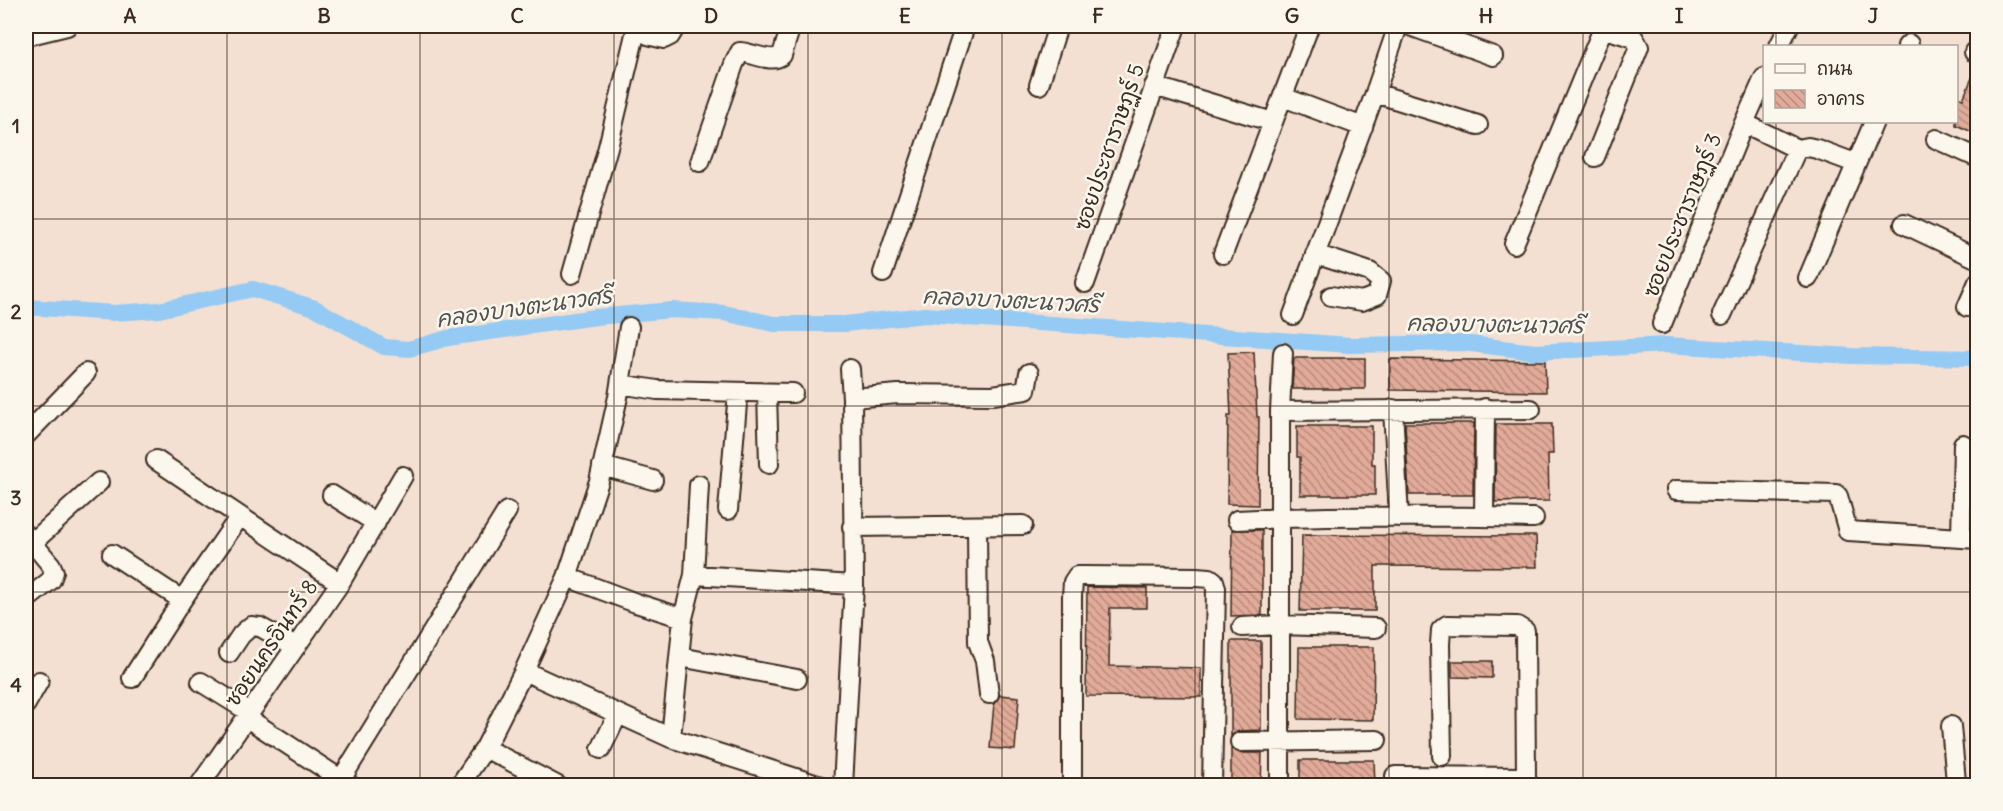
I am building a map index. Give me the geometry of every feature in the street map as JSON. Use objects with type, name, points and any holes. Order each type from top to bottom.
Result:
[{"type":"street","points":[[26,36],[67,26]]},
{"type":"street","points":[[572,274],[642,30],[664,39],[670,36],[676,26]]},
{"type":"street","points":[[700,162],[740,52],[753,53],[773,60],[779,58],[782,55],[789,26]]},
{"type":"street","points":[[883,273],[965,26]]},
{"type":"street","points":[[1039,85],[1058,26]]},
{"type":"street","name":"ซอยประชาราษฏร์ 5","points":[[1085,283],[1176,26]]},
{"type":"street","points":[[1293,315],[1398,26]]},
{"type":"street","points":[[1410,26],[1493,56]]},
{"type":"street","points":[[1780,45],[1789,26]]},
{"type":"street","points":[[1223,254],[1309,27]]},
{"type":"street","points":[[1514,244],[1603,27],[1634,38],[1639,47],[1595,157]]},
{"type":"street","name":"ซอยประชาราษฏร์ 3","points":[[1662,324],[1763,80]]},
{"type":"street","points":[[1154,86],[1273,122]]},
{"type":"street","points":[[1375,93],[1478,125]]},
{"type":"street","points":[[1283,97],[1363,127]]},
{"type":"street","name":"ซอยประชาราษฏร์ 3","points":[[1744,123],[1797,149],[1808,147],[1817,149],[1855,163]]},
{"type":"street","points":[[1808,278],[1874,123]]},
{"type":"street","points":[[1936,139],[1977,158]]},
{"type":"street","points":[[1722,315],[1797,149]]},
{"type":"street","points":[[1904,224],[1977,259]]},
{"type":"street","points":[[1315,254],[1370,272],[1381,281],[1377,295],[1362,301],[1331,296]]},
{"type":"street","points":[[1967,306],[1977,282]]},
{"type":"street","points":[[459,786],[485,748],[567,577],[602,466],[620,384],[629,327]]},
{"type":"street","points":[[1280,786],[1280,411],[1283,353]]},
{"type":"street","points":[[843,786],[854,585],[850,369]]},
{"type":"street","points":[[26,435],[86,373]]},
{"type":"street","points":[[852,398],[898,394],[993,395],[1026,390],[1029,373]]},
{"type":"street","points":[[620,384],[657,390],[793,393]]},
{"type":"street","points":[[728,510],[738,392]]},
{"type":"street","points":[[767,393],[769,464]]},
{"type":"street","points":[[1484,517],[1485,408]]},
{"type":"street","points":[[1393,409],[1399,517]]},
{"type":"street","points":[[1280,411],[1531,409]]},
{"type":"street","points":[[1676,490],[1836,494],[1848,531],[1969,539],[1963,444]]},
{"type":"street","points":[[156,460],[340,583]]},
{"type":"street","points":[[602,466],[653,480]]},
{"type":"street","name":"ซอยนครอินทร์ 8","points":[[199,786],[340,583],[403,476]]},
{"type":"street","points":[[26,600],[51,580],[54,572],[51,565],[29,539],[99,482]]},
{"type":"street","points":[[671,738],[683,618],[694,575],[699,485]]},
{"type":"street","points":[[332,495],[376,523]]},
{"type":"street","points":[[201,682],[343,783],[507,511]]},
{"type":"street","points":[[132,678],[240,516]]},
{"type":"street","points":[[1237,520],[1399,517],[1534,518]]},
{"type":"street","points":[[852,527],[1023,525]]},
{"type":"street","points":[[977,526],[978,642],[985,661],[988,694]]},
{"type":"street","points":[[112,554],[182,600]]},
{"type":"street","points":[[694,575],[854,585]]},
{"type":"street","points":[[1072,786],[1072,596],[1077,576],[1084,576],[1196,577],[1210,578],[1214,581],[1216,588],[1212,786]]},
{"type":"street","points":[[567,577],[683,618]]},
{"type":"street","points":[[1242,627],[1279,625],[1376,628]]},
{"type":"street","points":[[1395,776],[1527,781],[1526,631],[1517,626],[1447,625],[1442,630],[1440,644],[1442,756]]},
{"type":"street","points":[[229,653],[241,635],[251,626],[260,627],[296,647]]},
{"type":"street","points":[[680,657],[797,679]]},
{"type":"street","points":[[524,670],[671,738],[821,786]]},
{"type":"street","points":[[26,704],[39,681]]},
{"type":"street","points":[[601,749],[618,714]]},
{"type":"street","points":[[1951,726],[1958,786]]},
{"type":"street","points":[[1240,742],[1377,740]]},
{"type":"street","points":[[485,748],[558,786]]},
{"type":"building","points":[[1977,66],[1977,134],[1956,125],[1958,123],[1958,97],[1963,99]]},
{"type":"building","points":[[1254,352],[1257,417],[1259,417],[1258,505],[1227,504],[1228,416],[1231,416],[1228,353]]},
{"type":"building","points":[[1294,358],[1365,358],[1365,389],[1292,389]]},
{"type":"building","points":[[1390,359],[1545,361],[1546,392],[1390,390]]},
{"type":"building","points":[[1405,423],[1474,423],[1473,495],[1409,495]]},
{"type":"building","points":[[1496,424],[1552,424],[1553,454],[1548,454],[1549,501],[1495,502]]},
{"type":"building","points":[[1297,426],[1372,426],[1375,495],[1300,495]]},
{"type":"building","points":[[1232,530],[1262,530],[1262,615],[1231,616]]},
{"type":"building","points":[[1302,535],[1536,536],[1537,567],[1375,566],[1375,611],[1300,611]]},
{"type":"building","points":[[1087,587],[1147,588],[1147,608],[1110,608],[1109,666],[1201,668],[1201,697],[1086,696]]},
{"type":"building","points":[[1231,641],[1261,641],[1261,730],[1239,731],[1231,736]]},
{"type":"building","points":[[1299,647],[1374,647],[1373,720],[1298,719]]},
{"type":"building","points":[[1452,661],[1492,661],[1492,678],[1452,677]]},
{"type":"building","points":[[1000,695],[1019,697],[1015,750],[990,748],[994,704]]},
{"type":"building","points":[[1231,748],[1240,753],[1262,753],[1261,786],[1231,786]]},
{"type":"building","points":[[1300,760],[1374,760],[1375,786],[1300,786]]},
{"type":"waterway","name":"คลองบางตะนาวศรี","points":[[26,307],[114,313],[159,310],[253,289],[315,308],[384,347],[409,349],[448,338],[596,317],[672,310],[724,313],[774,324],[845,324],[925,315],[1350,345],[1463,343],[1535,352],[1666,345],[1852,356],[1978,358]]}]
